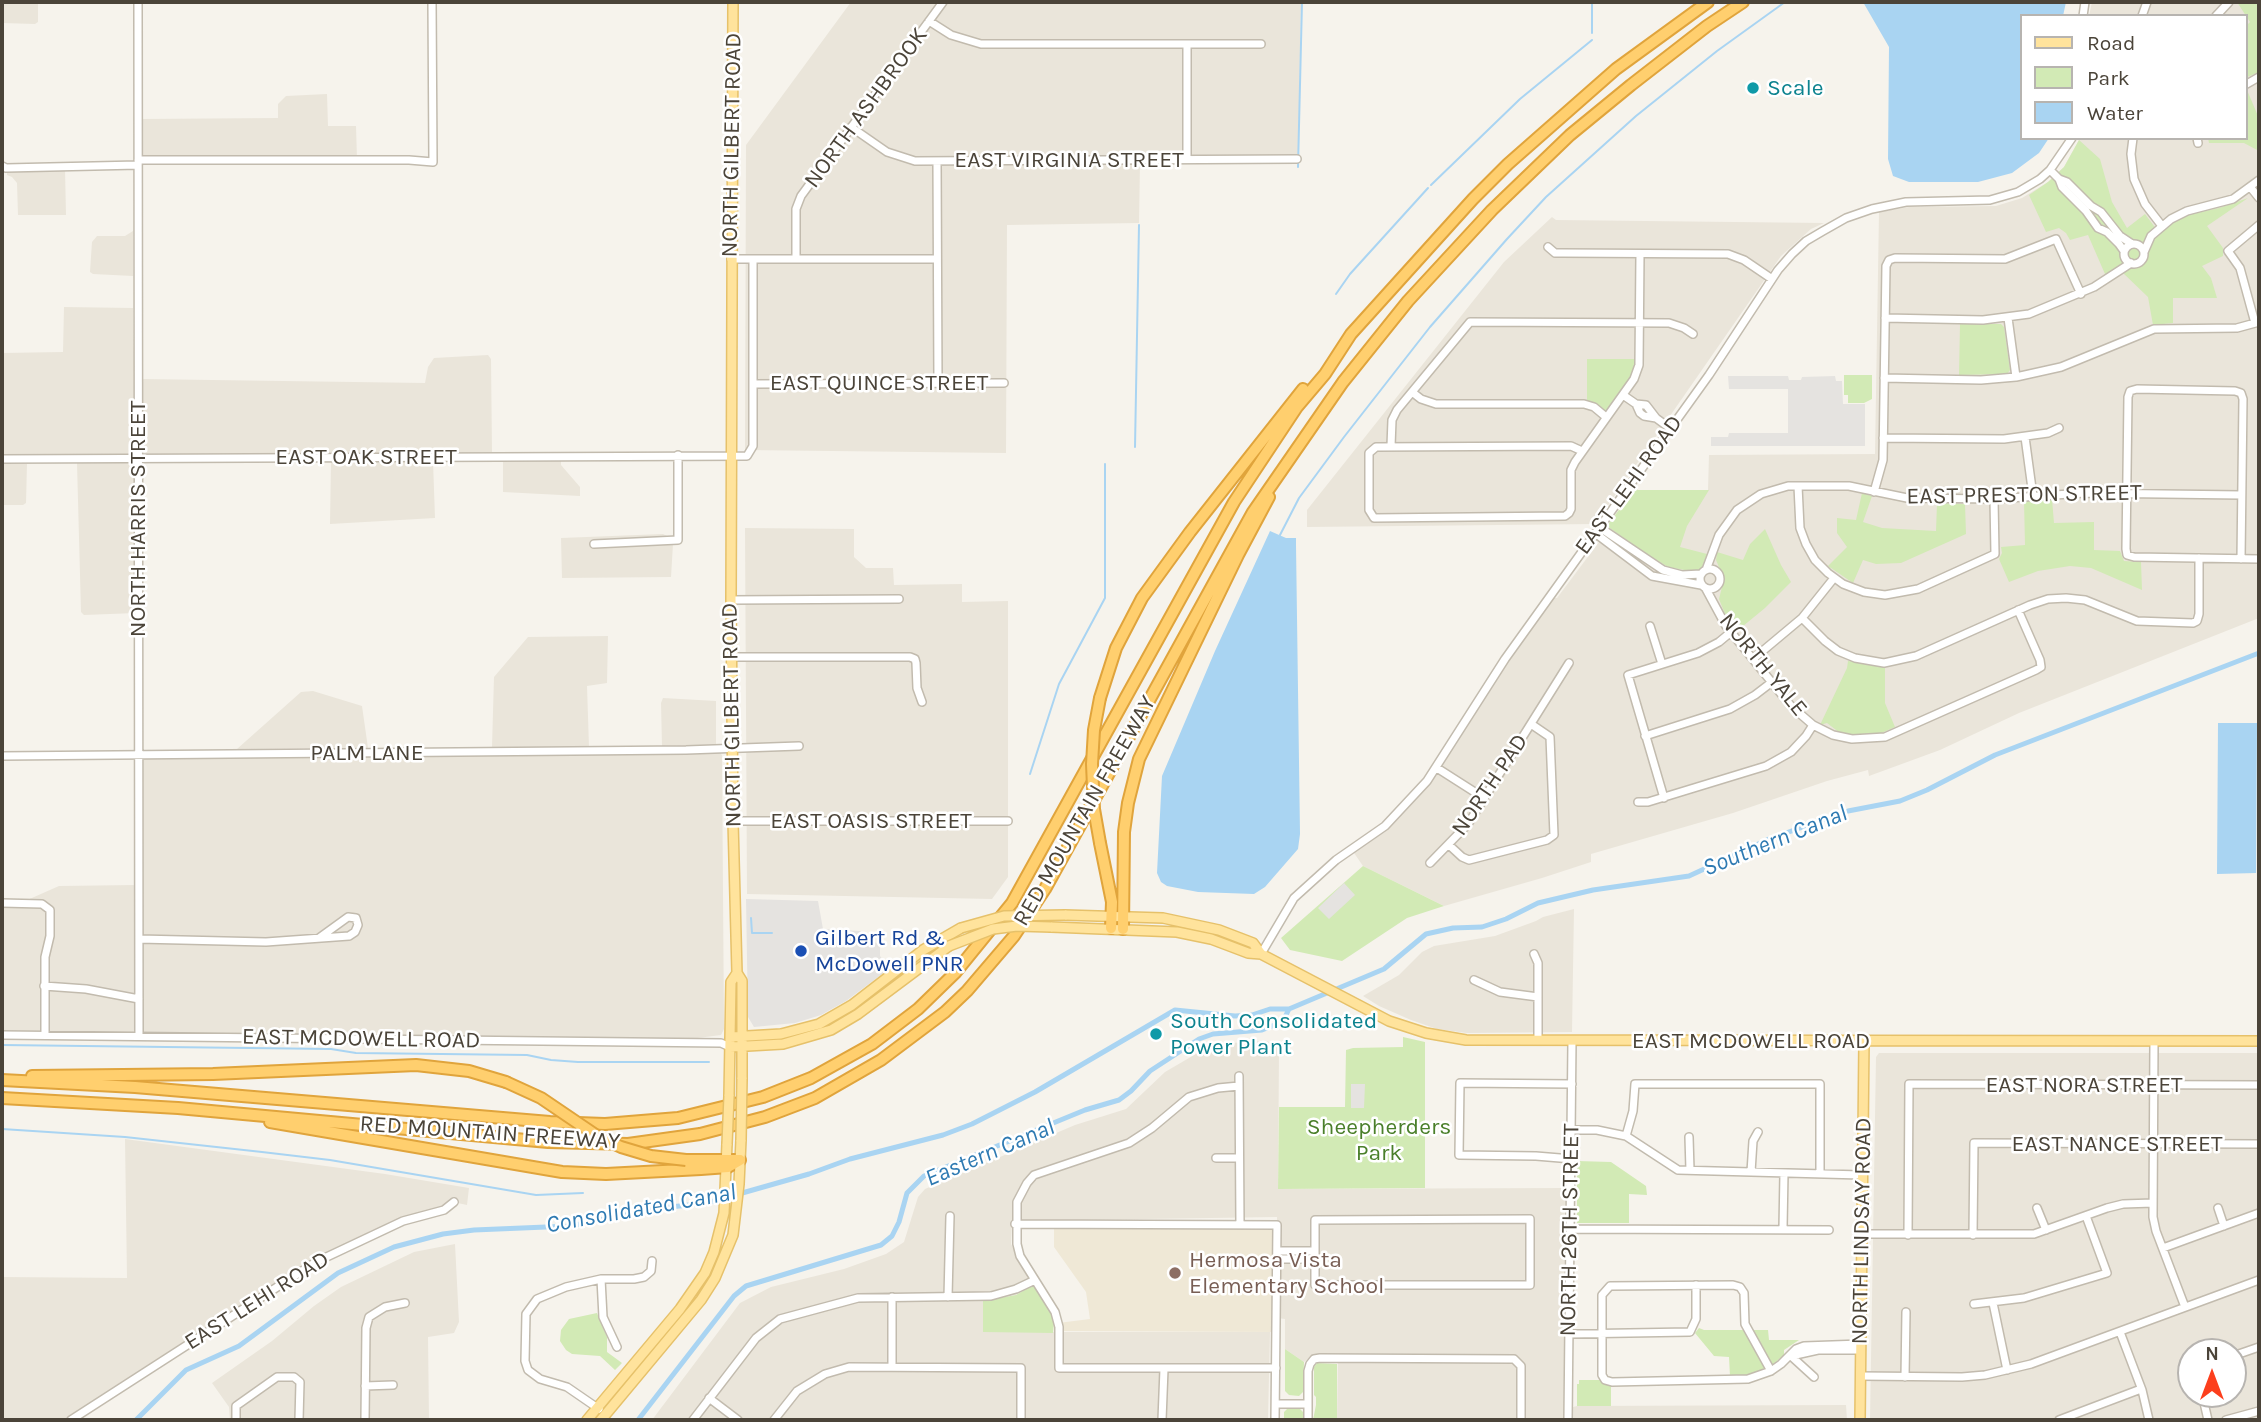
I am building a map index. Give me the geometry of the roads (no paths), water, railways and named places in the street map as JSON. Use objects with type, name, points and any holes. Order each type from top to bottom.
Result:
[{"type":"highway","name":"RED MOUNTAIN FREEWAY","points":[[2,1079],[605,1124],[678,1118],[763,1097],[811,1078],[872,1044],[918,1009],[970,958],[1012,903],[1212,539],[1297,407],[1325,374],[1351,334],[1445,229],[1508,164],[1616,69],[1708,2]]},
{"type":"highway","name":"RED MOUNTAIN FREEWAY","points":[[2,1098],[178,1108],[548,1142],[628,1144],[739,1125],[803,1102],[852,1078],[897,1049],[945,1012],[967,991],[1014,936],[1045,889],[1230,551],[1269,485],[1285,467],[1316,419],[1364,355],[1408,301],[1492,210],[1570,135],[1707,26],[1744,2]]},
{"type":"highway","points":[[1111,922],[1112,902],[1094,810],[1092,771],[1094,730],[1100,698],[1116,648],[1142,598],[1292,401],[1351,334]]},
{"type":"highway","points":[[1123,929],[1124,832],[1139,758],[1238,555],[1285,467]]},
{"type":"highway","points":[[2,1079],[213,1074],[416,1065],[469,1071],[506,1082],[541,1098],[597,1136],[621,1147],[651,1156],[727,1163]]},
{"type":"highway","points":[[178,1108],[201,1114],[290,1125],[562,1172],[630,1174],[740,1160]]},
{"type":"main road","name":"NORTH GILBERT ROAD","points":[[587,1420],[694,1291],[714,1252],[727,1189],[727,1042],[731,982],[737,973],[731,657],[733,2]]},
{"type":"main road","name":"EAST MCDOWELL ROAD","points":[[727,1042],[743,1036],[781,1034],[819,1024],[852,1005],[923,950],[961,928],[1004,916],[1065,915],[1111,922],[1123,929],[1192,934],[1248,953],[1261,954],[1389,1021],[1429,1034],[1466,1040],[2259,1041]]},
{"type":"main road","name":"EAST MCDOWELL ROAD","points":[[727,1042],[743,1048],[799,1041],[831,1030],[858,1014],[949,946],[993,929],[1017,926],[1051,928],[1111,922],[1124,916],[1163,918],[1197,923],[1253,943],[1261,954]]},
{"type":"main road","name":"NORTH GILBERT ROAD","points":[[603,1417],[709,1288],[731,1245],[739,1184],[743,1048],[743,981],[737,973]]},
{"type":"main road","name":"NORTH LINDSAY ROAD","points":[[1860,1420],[1864,1041]]},
{"type":"street","name":"NORTH HARRIS STREET","points":[[138,2],[139,1036]]},
{"type":"street","points":[[2,166],[409,160],[433,162],[432,2]]},
{"type":"street","name":"NORTH ASHBROOK","points":[[796,259],[795,217],[798,202],[943,2]]},
{"type":"street","points":[[929,21],[951,35],[981,44],[1261,44]]},
{"type":"street","points":[[1187,44],[1187,159]]},
{"type":"street","name":"EAST VIRGINIA STREET","points":[[851,127],[894,155],[915,161],[1297,159]]},
{"type":"street","name":"EAST LEHI ROAD","points":[[1261,954],[1294,898],[1336,860],[1385,826],[1415,797],[1437,768],[1505,659],[1671,429],[1778,270],[1806,241],[1846,218],[1898,203],[1974,202],[1999,198],[2025,188],[2050,170],[2070,140]]},
{"type":"street","points":[[2133,140],[2131,154],[2134,179],[2145,204],[2162,226]]},
{"type":"street","points":[[937,161],[937,383]]},
{"type":"street","points":[[2050,170],[2093,222],[2108,232],[2131,263]]},
{"type":"street","points":[[2059,179],[2067,182],[2091,206],[2101,212],[2120,236],[2144,252]]},
{"type":"street","points":[[2116,272],[2124,254],[2134,244],[2151,236],[2179,214],[2225,202],[2259,180]]},
{"type":"street","points":[[2250,188],[2259,198]]},
{"type":"street","points":[[2093,222],[2101,212]]},
{"type":"street","points":[[1884,378],[1981,380],[2016,377],[2061,367],[2154,330],[2236,328],[2257,322],[2240,268],[2228,251],[2259,225]]},
{"type":"street","points":[[1885,318],[1983,320],[2008,318],[2047,308],[2081,294],[2131,263],[2140,261],[2151,236]]},
{"type":"street","points":[[1874,492],[1882,467],[1886,267],[1889,260],[2005,259],[2056,240],[2081,294]]},
{"type":"street","points":[[1548,247],[1555,253],[1728,254],[1744,260],[1772,279]]},
{"type":"street","points":[[1582,451],[1571,446],[1376,447],[1369,453],[1369,510],[1374,518],[1564,516],[1571,509],[1571,470],[1634,379],[1639,365],[1640,254]]},
{"type":"street","points":[[731,259],[937,259]]},
{"type":"street","name":"NORTH GILBERT ROAD","points":[[731,456],[747,456],[753,446],[753,259]]},
{"type":"street","points":[[2008,318],[2016,377]]},
{"type":"street","points":[[1391,446],[1392,420],[1397,410],[1466,324],[1675,324],[1693,334]]},
{"type":"street","name":"EAST QUINCE STREET","points":[[753,384],[1004,383]]},
{"type":"street","points":[[2241,559],[2241,393],[2137,389],[2130,391],[2126,493],[2127,555],[2134,557],[2241,559],[2259,559]]},
{"type":"street","points":[[1412,392],[1436,404],[1584,404],[1594,407],[1606,417]]},
{"type":"street","points":[[1623,395],[1636,404],[1644,416],[1656,418],[1671,429]]},
{"type":"street","points":[[1883,438],[1989,440],[2048,433],[2059,428]]},
{"type":"street","points":[[2025,436],[2034,496]]},
{"type":"street","points":[[594,544],[678,540],[678,455]]},
{"type":"street","name":"EAST OAK STREET","points":[[2,459],[731,456]]},
{"type":"street","points":[[1798,486],[1799,520],[1803,536],[1815,560],[1834,578],[1864,593],[1895,595],[1918,589],[1995,554],[1994,499]]},
{"type":"street","name":"EAST PRESTON STREET","points":[[1704,587],[1703,572],[1723,527],[1744,505],[1769,490],[1798,486],[1849,486],[1907,498],[1994,499],[2069,493],[2242,495]]},
{"type":"street","points":[[1597,530],[1671,573],[1689,576],[1716,571],[1712,552]]},
{"type":"street","points":[[1597,530],[1652,576],[1716,587]]},
{"type":"street","points":[[1802,618],[1838,651],[1855,658],[1884,663],[1916,656],[2039,601],[2075,598],[2137,621],[2193,623],[2197,621],[2200,558]]},
{"type":"street","points":[[1643,571],[1650,560]]},
{"type":"street","name":"NORTH YALE","points":[[1715,604],[1716,587],[1720,579],[1716,571]]},
{"type":"street","points":[[1753,659],[1802,618],[1834,578]]},
{"type":"street","name":"NORTH YALE","points":[[1704,587],[1731,632],[1797,713],[1813,725]]},
{"type":"street","points":[[731,600],[899,599]]},
{"type":"street","points":[[1638,802],[1664,798],[1775,763],[1791,752],[1813,725],[1832,735],[1852,739],[1885,737],[2041,667],[2018,610]]},
{"type":"street","points":[[1650,626],[1662,664]]},
{"type":"street","points":[[1664,798],[1628,675],[1710,648],[1731,632]]},
{"type":"street","points":[[731,657],[915,659],[917,688],[922,702]]},
{"type":"street","name":"NORTH PAD","points":[[1430,863],[1468,824],[1569,663]]},
{"type":"street","points":[[1646,736],[1730,709],[1772,682]]},
{"type":"street","name":"NORTH PAD","points":[[1449,845],[1469,860],[1547,840],[1554,835],[1550,737],[1531,724]]},
{"type":"street","name":"PALM LANE","points":[[2,756],[799,746]]},
{"type":"street","points":[[1437,768],[1484,798]]},
{"type":"street","name":"EAST OASIS STREET","points":[[733,821],[1008,821]]},
{"type":"street","points":[[2,903],[42,904],[50,910],[51,929],[45,957],[45,1035]]},
{"type":"street","points":[[139,939],[266,942],[349,936],[355,932],[358,925],[356,918],[348,917],[319,938]]},
{"type":"street","points":[[1534,954],[1538,963],[1538,1040]]},
{"type":"street","points":[[1474,980],[1500,992],[1538,997]]},
{"type":"street","points":[[44,985],[86,989],[139,999]]},
{"type":"street","name":"EAST MCDOWELL ROAD","points":[[2,1035],[727,1042]]},
{"type":"street","name":"NORTH 26TH STREET","points":[[1568,1420],[1572,1041]]},
{"type":"street","points":[[2154,1041],[2153,1203],[2156,1231],[2185,1307]]},
{"type":"street","points":[[1239,1076],[1240,1225]]},
{"type":"street","points":[[1572,1084],[1460,1083],[1459,1156],[1572,1159]]},
{"type":"street","points":[[1626,1136],[1633,1111],[1635,1084],[1819,1084],[1819,1173]]},
{"type":"street","name":"EAST NORA STREET","points":[[1908,1235],[1909,1084],[2259,1084]]},
{"type":"street","points":[[1239,1086],[1218,1088],[1189,1097],[1153,1128],[1129,1143],[1034,1175],[1027,1182],[1017,1202],[1017,1244],[1020,1256],[1051,1303],[1058,1323],[1059,1368],[1276,1368]]},
{"type":"street","points":[[1572,1130],[1597,1130],[1626,1136],[1678,1170],[1861,1175]]},
{"type":"street","points":[[1751,1172],[1753,1142],[1758,1132]]},
{"type":"street","points":[[1689,1137],[1690,1170]]},
{"type":"street","name":"EAST NANCE STREET","points":[[1973,1235],[1975,1143],[2259,1144]]},
{"type":"street","points":[[1216,1158],[1239,1158]]},
{"type":"street","points":[[1783,1228],[1784,1173]]},
{"type":"street","name":"EAST LEHI ROAD","points":[[71,1420],[316,1262],[403,1221],[444,1210],[454,1202]]},
{"type":"street","points":[[1861,1234],[2021,1235],[2046,1230],[2123,1204],[2153,1203]]},
{"type":"street","points":[[2037,1208],[2046,1230]]},
{"type":"street","points":[[2218,1208],[2224,1226]]},
{"type":"street","points":[[2164,1248],[2259,1213]]},
{"type":"street","points":[[948,1297],[950,1216]]},
{"type":"street","points":[[1974,1304],[2024,1298],[2107,1273],[2085,1216]]},
{"type":"street","points":[[1530,1219],[1530,1285],[1315,1286],[1315,1255],[1315,1220],[1530,1219]]},
{"type":"street","points":[[1015,1224],[1277,1225],[1275,1420]]},
{"type":"street","points":[[1571,1229],[1829,1230]]},
{"type":"street","points":[[1277,1255],[1315,1255]]},
{"type":"street","points":[[603,1417],[596,1407],[568,1387],[540,1379],[528,1370],[526,1314],[537,1299],[566,1287],[601,1279],[644,1277],[652,1271],[652,1261]]},
{"type":"street","points":[[601,1279],[603,1317],[617,1347]]},
{"type":"street","points":[[693,1420],[756,1338],[766,1327],[780,1319],[858,1298],[990,1296],[1016,1289],[1035,1280]]},
{"type":"street","points":[[1860,1376],[1962,1377],[2007,1370],[2031,1364],[2259,1280]]},
{"type":"street","points":[[1569,1334],[1689,1332],[1696,1320],[1696,1284]]},
{"type":"street","points":[[1771,1371],[1745,1324],[1744,1293],[1740,1287],[1733,1284],[1696,1284],[1610,1286],[1604,1290],[1602,1375],[1605,1380],[1735,1381],[1771,1371],[1791,1356],[1818,1350],[1861,1347]]},
{"type":"street","points":[[892,1297],[892,1367]]},
{"type":"street","points":[[365,1420],[366,1328],[369,1317],[385,1307],[404,1303]]},
{"type":"street","points":[[1993,1303],[2007,1370]]},
{"type":"street","points":[[1905,1377],[1906,1312]]},
{"type":"street","points":[[2120,1332],[2141,1389],[2149,1420]]},
{"type":"street","points":[[1791,1356],[1814,1377]]},
{"type":"street","points":[[1308,1420],[1308,1371],[1314,1359],[1500,1359],[1518,1361],[1521,1366],[1521,1420]]},
{"type":"street","points":[[774,1420],[797,1391],[837,1369],[892,1367],[1021,1368],[1021,1420]]},
{"type":"street","points":[[1162,1420],[1164,1369]]},
{"type":"street","points":[[236,1420],[236,1406],[277,1377],[297,1378],[300,1382],[299,1420]]},
{"type":"street","points":[[365,1386],[393,1385]]},
{"type":"street","points":[[2059,1420],[2141,1389]]},
{"type":"street","points":[[709,1398],[738,1420]]},
{"type":"street","points":[[1276,1404],[1308,1404]]},
{"type":"street","points":[[2226,1420],[2259,1411]]},
{"type":"street","points":[[780,1413],[789,1420]]},
{"type":"water","points":[[1863,2],[2066,2],[2063,14],[2020,14],[2020,140],[2048,140],[2039,153],[2012,173],[1978,182],[1909,182],[1893,176],[1888,159],[1889,47]]},
{"type":"water","points":[[1270,531],[1286,538],[1296,538],[1298,849],[1265,887],[1254,894],[1198,892],[1167,886],[1161,882],[1157,873],[1162,776]]},
{"type":"water","points":[[2218,723],[2257,723],[2256,873],[2217,874]]},
{"type":"waterway","points":[[1298,167],[1302,2]]},
{"type":"waterway","points":[[1592,2],[1592,33]]},
{"type":"waterway","points":[[1280,535],[1299,498],[1430,327],[1546,197],[1636,116],[1717,51],[1785,2]]},
{"type":"waterway","points":[[1431,185],[1520,99],[1592,40]]},
{"type":"waterway","points":[[1336,294],[1350,274],[1428,188]]},
{"type":"waterway","points":[[1135,447],[1139,225]]},
{"type":"waterway","points":[[1030,774],[1059,684],[1105,598],[1105,464]]},
{"type":"waterway","name":"Consolidated Canal","points":[[136,1420],[186,1370],[239,1346],[338,1273],[394,1247],[443,1234],[570,1226],[661,1208],[707,1203],[809,1174],[850,1159],[943,1135],[972,1124],[1035,1092],[1175,1010],[1235,1016],[1252,1015],[1270,1009],[1289,1009],[1384,969],[1426,934],[1453,928],[1482,927],[1506,919],[1538,903],[1593,890],[1689,876],[1769,839],[1848,811],[1900,801],[1995,755],[2259,653]]},
{"type":"waterway","points":[[751,918],[752,933],[772,933]]},
{"type":"waterway","name":"Eastern Canal","points":[[638,1420],[734,1296],[746,1286],[881,1245],[892,1236],[907,1193],[924,1176],[1085,1110],[1119,1100],[1150,1071],[1199,1039],[1213,1034],[1262,1030],[1284,1019],[1289,1009]]},
{"type":"waterway","points":[[2,1045],[331,1049],[356,1053],[527,1055],[578,1062],[709,1062]]},
{"type":"waterway","points":[[2,1129],[125,1137],[330,1160],[536,1195],[583,1193]]},
{"type":"place","name":"Scale","points":[[1753,88]]},
{"type":"place","name":"Gilbert Rd & McDowell PNR","points":[[801,951]]},
{"type":"place","name":"South Consolidated Power Plant","points":[[1156,1034]]},
{"type":"place","name":"Hermosa Vista Elementary School","points":[[1175,1273]]},
{"type":"water label","name":"Southern Canal","points":[[1775,841]]},
{"type":"park label","name":"Sheepherders Park","points":[[1379,1140]]}]
